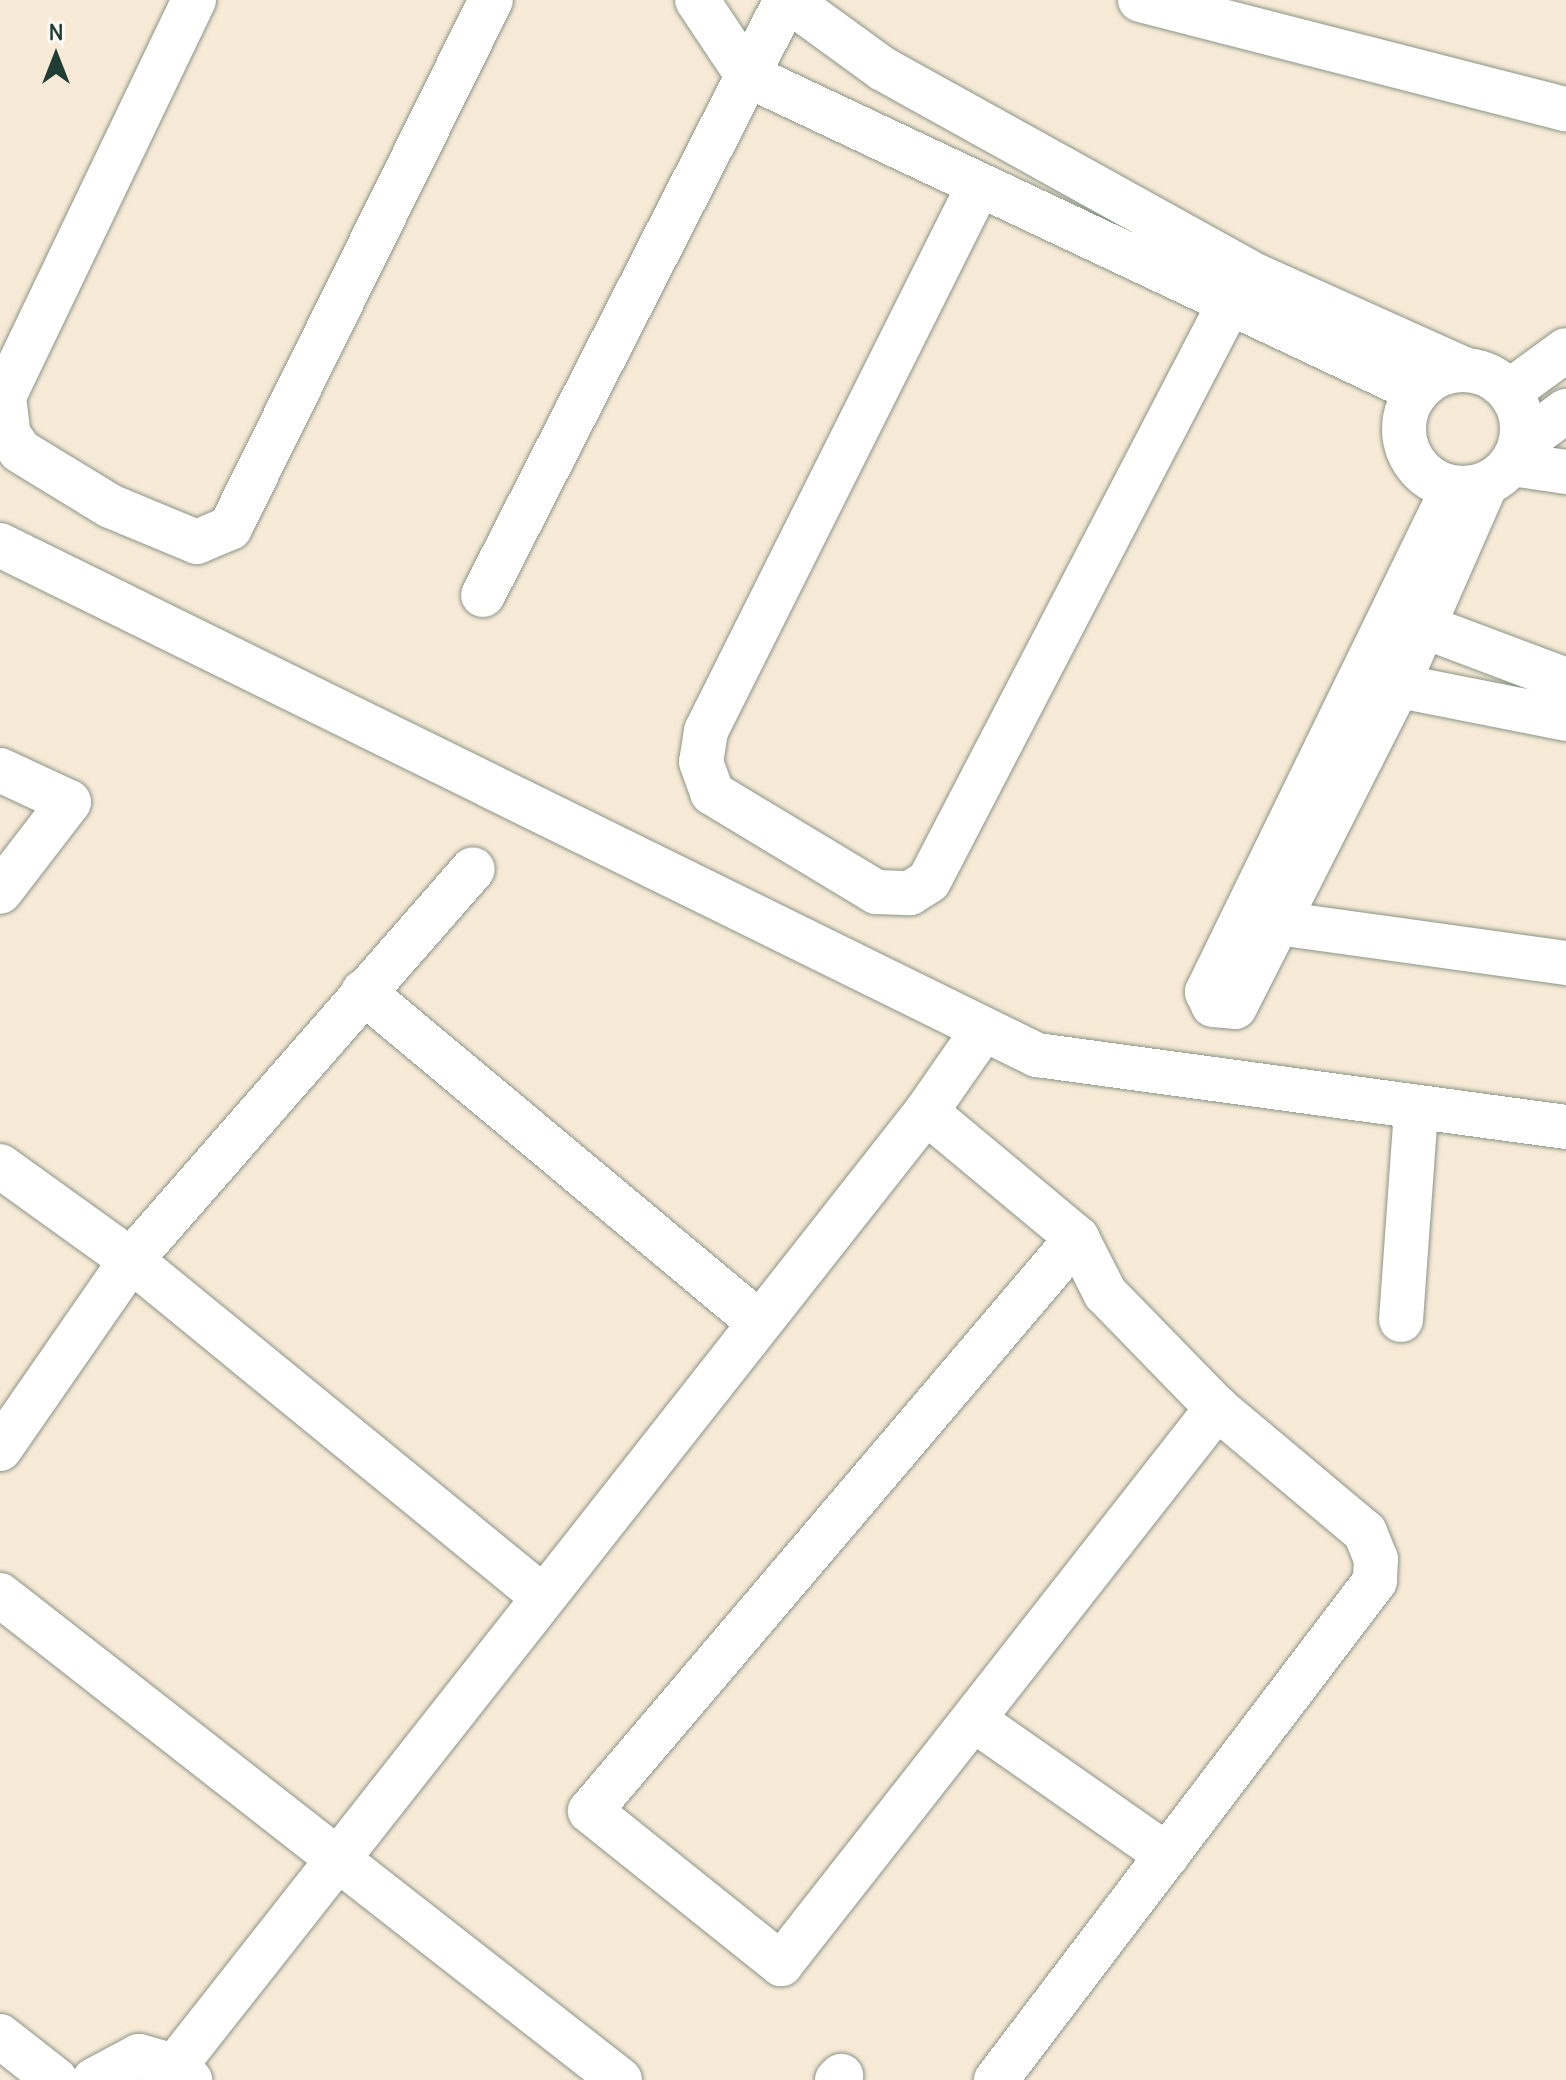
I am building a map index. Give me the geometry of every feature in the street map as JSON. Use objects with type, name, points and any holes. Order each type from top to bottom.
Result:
[{"type":"street","points":[[194,0],[4,397],[9,435],[20,451],[110,506],[197,542],[230,528],[491,0]]},
{"type":"street","points":[[697,0],[747,75],[978,187],[1231,300],[1417,391]]},
{"type":"street","points":[[483,595],[787,0],[883,69],[1257,276],[1510,391],[1523,427],[1493,470],[1406,620],[1260,920],[1566,963]]},
{"type":"street","points":[[1140,0],[1566,109]]},
{"type":"street","points":[[978,187],[706,731],[701,762],[712,793],[876,892],[910,893],[929,881],[1231,300]]},
{"type":"street","points":[[1510,391],[1566,350]]},
{"type":"street","points":[[1417,391],[1464,369]]},
{"type":"street","points":[[1417,391],[1404,441],[1421,472],[1566,472]]},
{"type":"street","points":[[1493,470],[1566,411]]},
{"type":"street","points":[[0,545],[1022,1049],[1416,1109],[1566,1127]]},
{"type":"street","points":[[1406,620],[1566,680]]},
{"type":"street","points":[[1378,683],[1566,719]]},
{"type":"street","points":[[0,770],[80,791],[6,868]]},
{"type":"street","points":[[0,1449],[131,1260],[473,869]]},
{"type":"street","points":[[363,992],[756,1320]]},
{"type":"street","points":[[94,2080],[139,2056],[182,2073],[339,1855],[756,1320],[926,1112],[983,1030]]},
{"type":"street","points":[[1401,1320],[1416,1109]]},
{"type":"street","points":[[926,1112],[1077,1238],[1105,1293],[1217,1408],[1365,1532],[1375,1581],[996,2080]]},
{"type":"street","points":[[0,1166],[131,1260],[542,1596]]},
{"type":"street","points":[[1077,1238],[590,1811],[781,1964],[1217,1408]]},
{"type":"street","points":[[0,1595],[339,1855],[620,2080]]},
{"type":"street","points":[[974,1720],[1167,1855]]},
{"type":"street","points":[[0,2036],[56,2080]]}]
